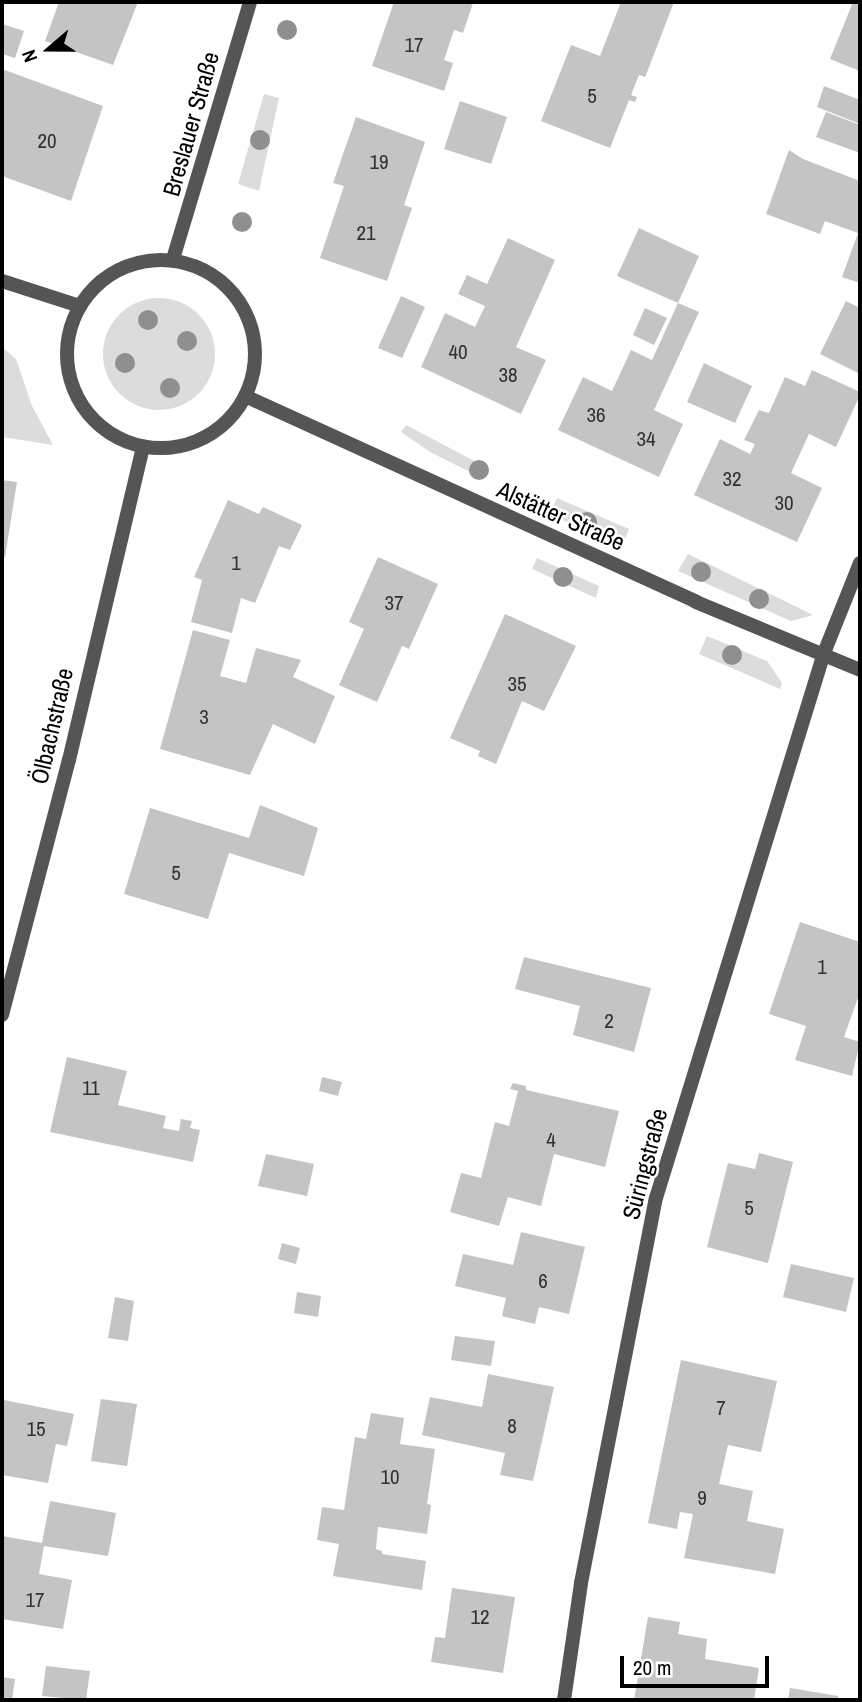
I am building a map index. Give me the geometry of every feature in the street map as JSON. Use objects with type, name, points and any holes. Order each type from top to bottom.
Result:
[{"type":"street","name":"Breslauer Straße","points":[[173,259],[250,2]]},
{"type":"street","points":[[173,259],[195,266],[216,279],[237,300],[250,326],[255,355],[245,396],[219,428],[196,442],[169,448],[143,447],[114,437],[91,418],[75,393],[67,364],[69,334],[80,306],[100,282],[127,266],[173,259]]},
{"type":"street","points":[[2,281],[80,306]]},
{"type":"street","name":"Alstätter Straße","points":[[245,396],[696,602],[860,670]]},
{"type":"street","name":"Ölbachstraße","points":[[2,1014],[69,760],[143,447]]},
{"type":"street","name":"Süringstraße","points":[[564,1700],[581,1583],[656,1198],[824,653],[860,563]]},
{"type":"shaded area","points":[[264,94],[279,98],[259,191],[238,184]]},
{"type":"shaded area","points":[[159,298],[181,302],[199,314],[211,332],[215,354],[211,376],[199,394],[181,406],[159,410],[137,406],[119,394],[107,376],[103,354],[107,332],[119,314],[137,302]]},
{"type":"shaded area","points":[[2,347],[16,359],[32,406],[53,445],[2,437]]},
{"type":"shaded area","points":[[406,425],[484,466],[480,477],[430,452],[401,432]]},
{"type":"shaded area","points":[[557,498],[629,529],[622,547],[550,514]]},
{"type":"shaded area","points":[[688,554],[813,615],[791,621],[678,571]]},
{"type":"shaded area","points":[[537,558],[599,586],[596,598],[532,569]]},
{"type":"shaded area","points":[[707,636],[767,661],[782,683],[780,689],[699,654]]},
{"type":"building","points":[[59,2],[138,2],[113,65],[45,41]]},
{"type":"building","points":[[394,2],[473,3],[463,33],[454,30],[444,60],[453,63],[444,91],[372,66]]},
{"type":"building","points":[[621,2],[674,2],[646,75],[639,75],[631,95],[637,97],[635,102],[629,100],[610,148],[541,121],[571,45],[600,56]]},
{"type":"building","points":[[853,2],[860,2],[860,71],[830,59]]},
{"type":"building","points":[[2,24],[24,31],[15,58],[2,54]]},
{"type":"building","points":[[2,69],[103,106],[71,201],[2,176]]},
{"type":"building","points":[[824,86],[860,100],[860,124],[817,107]]},
{"type":"building","points":[[460,101],[507,117],[491,164],[444,149]]},
{"type":"building","points":[[826,112],[860,125],[860,153],[816,137]]},
{"type":"building","points":[[356,117],[425,142],[404,205],[412,208],[387,281],[320,258],[344,186],[333,183]]},
{"type":"building","points":[[789,150],[803,159],[860,181],[860,283],[842,277],[858,233],[825,221],[820,234],[766,214]]},
{"type":"building","points":[[639,228],[699,256],[678,303],[617,276]]},
{"type":"building","points":[[508,238],[555,260],[516,347],[546,360],[521,414],[421,367],[445,313],[475,327],[485,306],[458,294],[467,275],[487,284]]},
{"type":"building","points":[[401,296],[425,307],[402,358],[378,348]]},
{"type":"building","points":[[846,301],[860,308],[860,374],[820,354]]},
{"type":"building","points":[[678,303],[699,312],[654,410],[683,424],[659,477],[558,430],[583,377],[612,391],[631,350],[652,360]]},
{"type":"building","points":[[645,308],[667,318],[654,345],[633,335]]},
{"type":"building","points":[[704,363],[752,386],[735,423],[687,402]]},
{"type":"building","points":[[812,370],[860,392],[860,395],[836,447],[809,434],[791,473],[822,488],[797,542],[694,495],[720,439],[750,454],[755,444],[744,440],[759,410],[769,413],[785,377],[805,386]]},
{"type":"building","points":[[2,480],[17,482],[5,557],[2,557]]},
{"type":"building","points":[[228,500],[259,514],[263,507],[302,525],[290,550],[279,546],[255,603],[241,598],[232,633],[191,622],[202,580],[194,577]]},
{"type":"building","points":[[378,557],[438,584],[409,649],[402,646],[377,702],[339,685],[364,629],[349,622]]},
{"type":"building","points":[[505,614],[576,646],[544,711],[522,701],[496,764],[478,756],[480,751],[450,738]]},
{"type":"building","points":[[193,630],[230,640],[220,676],[246,683],[256,648],[301,660],[293,677],[335,696],[315,744],[273,724],[250,775],[160,749]]},
{"type":"building","points":[[260,805],[318,828],[304,876],[229,853],[208,919],[124,894],[150,808],[249,838]]},
{"type":"building","points":[[800,922],[860,942],[860,992],[844,1037],[860,1042],[852,1076],[795,1060],[806,1026],[769,1014]]},
{"type":"building","points":[[524,957],[651,988],[634,1052],[573,1035],[580,1006],[515,989]]},
{"type":"building","points":[[67,1057],[127,1071],[118,1105],[166,1116],[163,1128],[179,1131],[181,1119],[192,1121],[190,1128],[200,1130],[193,1162],[50,1132]]},
{"type":"building","points":[[322,1077],[342,1082],[338,1096],[319,1091]]},
{"type":"building","points":[[513,1083],[526,1086],[526,1090],[619,1111],[605,1167],[554,1154],[541,1206],[508,1197],[499,1226],[450,1212],[461,1173],[481,1178],[495,1122],[509,1126],[518,1091],[510,1089]]},
{"type":"building","points":[[759,1153],[793,1162],[768,1263],[707,1247],[728,1163],[755,1169]]},
{"type":"building","points":[[266,1154],[314,1164],[307,1196],[258,1186]]},
{"type":"building","points":[[521,1232],[585,1247],[569,1314],[539,1307],[535,1324],[502,1316],[506,1298],[455,1286],[463,1254],[513,1265]]},
{"type":"building","points":[[282,1243],[300,1248],[296,1264],[278,1259]]},
{"type":"building","points":[[791,1264],[854,1278],[846,1312],[783,1297]]},
{"type":"building","points":[[297,1292],[321,1296],[318,1317],[294,1313]]},
{"type":"building","points":[[115,1297],[134,1301],[128,1341],[108,1338]]},
{"type":"building","points":[[455,1336],[495,1341],[491,1366],[451,1360]]},
{"type":"building","points":[[681,1360],[777,1381],[761,1452],[728,1445],[719,1484],[753,1491],[747,1521],[784,1529],[775,1574],[684,1558],[693,1514],[680,1512],[677,1529],[648,1523]]},
{"type":"building","points":[[488,1374],[554,1387],[533,1481],[500,1475],[505,1453],[422,1435],[430,1397],[482,1407]]},
{"type":"building","points":[[101,1399],[137,1404],[127,1466],[91,1461]]},
{"type":"building","points":[[4,1400],[74,1414],[67,1446],[56,1444],[48,1483],[2,1475]]},
{"type":"building","points":[[371,1413],[404,1418],[400,1444],[435,1449],[427,1504],[431,1505],[427,1534],[378,1527],[376,1549],[382,1551],[382,1554],[426,1561],[422,1590],[333,1576],[339,1544],[317,1540],[322,1507],[344,1510],[355,1437],[366,1439]]},
{"type":"building","points":[[50,1501],[116,1513],[108,1556],[44,1546],[39,1574],[72,1580],[63,1629],[2,1619],[2,1536],[42,1543]]},
{"type":"building","points":[[452,1588],[515,1597],[503,1673],[431,1662],[435,1637],[445,1638]]},
{"type":"building","points":[[648,1617],[680,1622],[678,1634],[707,1639],[705,1659],[759,1668],[754,1700],[634,1700]]},
{"type":"building","points":[[46,1666],[90,1671],[86,1700],[42,1696]]},
{"type":"building","points":[[2,1677],[15,1679],[12,1700],[2,1700]]},
{"type":"building","points":[[790,1688],[838,1696],[838,1700],[788,1700]]}]
